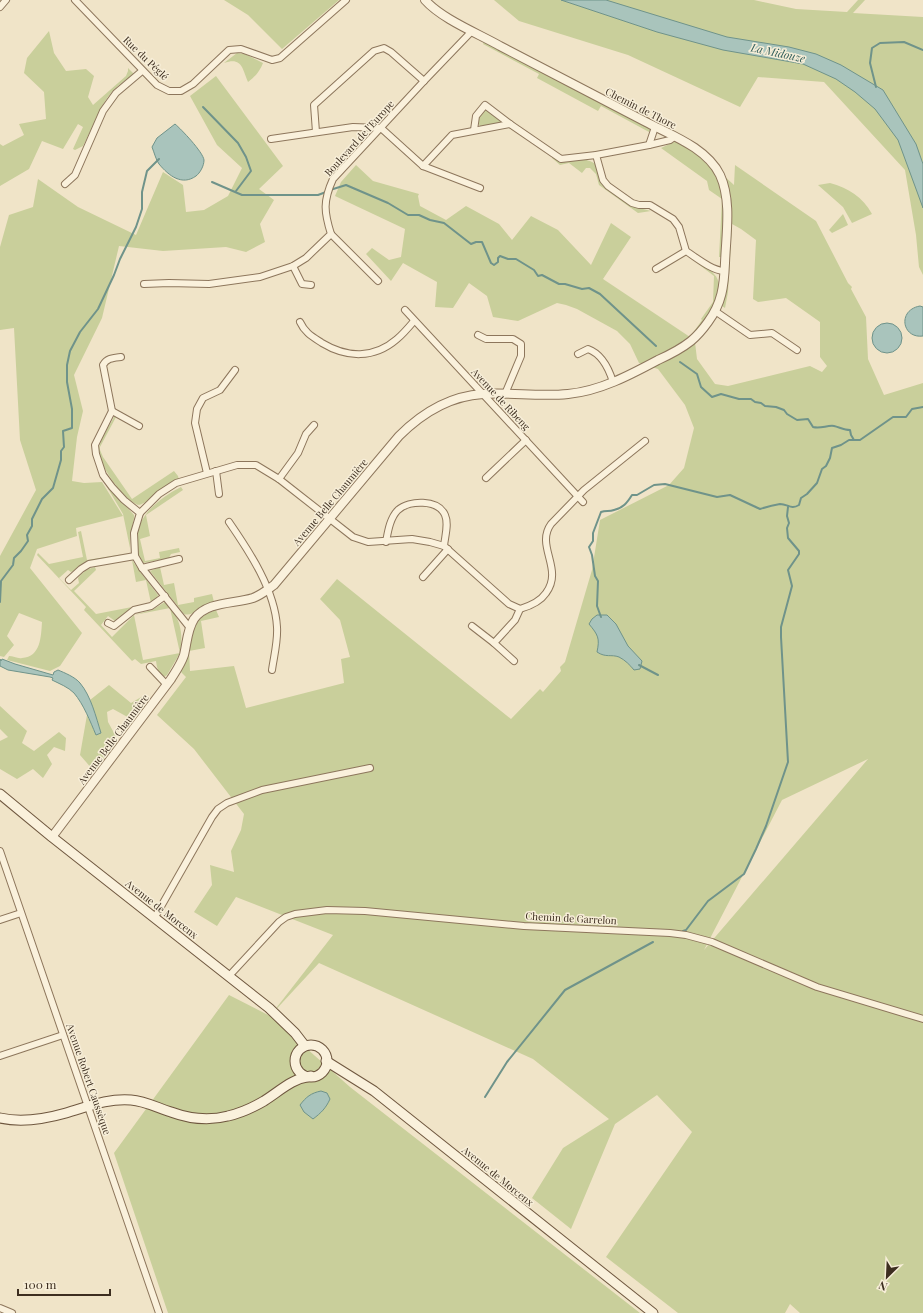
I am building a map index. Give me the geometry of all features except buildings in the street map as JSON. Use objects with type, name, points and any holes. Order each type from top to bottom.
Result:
[{"type":"main road","name":"Avenue de Morcenx","points":[[0,794],[52,837],[269,1008],[305,1046]]},
{"type":"main road","points":[[287,1026],[297,1054]]},
{"type":"main road","points":[[0,1118],[35,1120],[106,1102],[132,1100],[186,1117],[197,1119],[214,1119],[251,1109],[284,1087],[301,1078],[320,1073],[325,1065],[323,1051],[320,1048],[310,1045],[305,1046],[297,1054],[295,1062],[296,1066],[293,1074],[284,1087]]},
{"type":"main road","name":"Avenue de Morcenx","points":[[325,1065],[353,1077],[374,1091],[653,1313]]},
{"type":"main road","points":[[296,1066],[302,1074],[311,1076]]},
{"type":"street","name":"Rue du Péglé","points":[[75,0],[157,85],[169,91],[181,92],[193,84],[229,50],[241,49],[272,60],[280,58],[346,0]]},
{"type":"street","name":"Chemin de Thore","points":[[425,0],[432,8],[472,31],[674,137],[709,158],[720,175],[726,197],[723,289],[715,310]]},
{"type":"street","name":"Boulevard de l'Europe","points":[[331,234],[325,216],[326,199],[333,179],[472,31]]},
{"type":"street","points":[[316,132],[314,106],[374,52],[384,48],[424,81]]},
{"type":"street","points":[[65,184],[75,175],[103,111],[116,93],[142,71]]},
{"type":"street","points":[[474,130],[476,116],[484,105],[561,159],[596,155],[649,145],[670,140],[674,137]]},
{"type":"street","points":[[423,166],[452,135],[510,124]]},
{"type":"street","points":[[271,139],[353,127],[381,128],[423,166],[480,188]]},
{"type":"street","points":[[649,145],[655,127]]},
{"type":"street","points":[[596,155],[604,180],[608,186],[632,203],[639,206],[650,205],[673,219],[679,227],[686,252],[710,266],[720,271],[724,271]]},
{"type":"street","points":[[144,284],[216,283],[260,277],[293,266],[306,258],[331,234],[378,281]]},
{"type":"street","points":[[656,269],[686,252]]},
{"type":"street","points":[[293,266],[302,284],[311,285]]},
{"type":"street","name":"Avenue de Ribeng","points":[[404,310],[583,502]]},
{"type":"street","points":[[715,310],[750,335],[772,333],[797,350]]},
{"type":"street","name":"Avenue Belle Chaumière","points":[[52,837],[167,685],[182,662],[190,628],[194,619],[207,609],[218,605],[252,598],[268,590],[399,436],[421,416],[434,407],[450,401],[483,394],[567,394],[586,391],[613,382],[667,356],[690,342],[708,322],[715,310]]},
{"type":"street","points":[[300,322],[303,329],[312,337],[334,350],[351,354],[367,354],[380,350],[397,340],[414,321]]},
{"type":"street","points":[[478,335],[486,339],[513,339],[521,344],[521,356],[505,394]]},
{"type":"street","points":[[578,354],[588,349],[599,355],[608,369],[613,382]]},
{"type":"street","points":[[121,357],[110,358],[105,361],[103,365],[112,411],[95,445],[96,454],[103,475],[124,500],[140,513]]},
{"type":"street","points":[[207,473],[195,423],[197,410],[203,398],[220,390],[235,370]]},
{"type":"street","points":[[112,411],[138,426]]},
{"type":"street","points":[[279,479],[298,453],[306,434],[314,424]]},
{"type":"street","points":[[486,478],[526,440]]},
{"type":"street","points":[[494,644],[515,620],[520,609],[539,600],[551,586],[553,570],[546,538],[548,528],[584,490],[645,441]]},
{"type":"street","points":[[190,628],[142,568],[135,556],[134,533],[140,513],[159,494],[176,483],[237,465],[256,465],[279,479],[353,537],[360,540],[368,542],[386,542],[412,539],[430,542],[446,548],[509,604],[520,609]]},
{"type":"street","points":[[216,471],[220,494]]},
{"type":"street","points":[[386,542],[393,517],[399,510],[412,504],[430,504],[437,506],[445,514],[447,525],[446,548],[423,577]]},
{"type":"street","points":[[229,522],[248,550],[268,590],[273,607],[277,627],[272,670]]},
{"type":"street","points":[[69,580],[89,564],[135,556]]},
{"type":"street","points":[[142,568],[179,559]]},
{"type":"street","points":[[108,623],[114,626],[134,610],[151,606],[165,596]]},
{"type":"street","points":[[472,626],[514,661]]},
{"type":"street","points":[[150,667],[167,685]]},
{"type":"street","points":[[155,917],[218,809],[227,803],[262,790],[370,768]]},
{"type":"street","name":"Avenue Robert Caussèque","points":[[0,851],[158,1313]]},
{"type":"street","name":"Chemin de Garrelon","points":[[229,976],[279,922],[286,917],[315,911],[365,911],[524,926],[686,935],[712,942],[817,987],[923,1019]]},
{"type":"street","points":[[0,920],[22,913]]},
{"type":"street","points":[[0,1056],[64,1035]]},
{"type":"street","points":[[0,1308],[12,1313]]},
{"type":"green space","points":[[224,0],[339,0],[282,49],[248,15]]},
{"type":"green space","points":[[494,0],[754,0],[796,9],[847,12],[858,0],[865,0],[853,13],[923,17],[923,275],[919,267],[916,235],[905,170],[824,82],[758,77],[740,107],[628,55],[519,21]]},
{"type":"green space","points":[[49,31],[54,53],[66,71],[86,69],[94,76],[88,97],[93,105],[126,76],[128,68],[134,74],[114,89],[102,106],[83,146],[75,150],[73,149],[83,127],[78,124],[63,149],[42,141],[29,169],[0,186],[0,144],[3,146],[24,135],[19,124],[46,119],[44,92],[24,73],[27,58]]},
{"type":"green space","points":[[485,40],[651,129],[649,132],[601,106],[598,111],[537,78],[539,74],[483,44]]},
{"type":"green space","points":[[237,53],[245,54],[263,63],[257,74],[248,82],[243,68],[238,63],[234,61],[224,63]]},
{"type":"green space","points":[[216,76],[283,166],[259,189],[274,200],[260,224],[265,242],[246,252],[226,247],[163,251],[119,246],[102,318],[74,375],[83,411],[77,437],[72,481],[84,483],[102,482],[123,516],[76,528],[77,536],[37,549],[30,568],[82,633],[60,666],[50,671],[7,660],[9,656],[20,658],[28,657],[33,654],[39,645],[42,622],[19,613],[7,636],[14,645],[4,657],[0,656],[0,556],[36,490],[20,440],[14,328],[0,330],[0,247],[9,215],[33,207],[38,179],[78,207],[136,235],[163,172],[183,185],[186,212],[204,210],[228,196],[242,168],[217,145],[190,96]]},
{"type":"green space","points":[[485,109],[501,119],[501,123],[480,126],[477,122],[478,115]]},
{"type":"green space","points":[[676,141],[707,163],[715,172],[719,180],[724,202],[724,225],[721,257],[719,257],[722,199],[709,190],[707,181],[661,148]]},
{"type":"green space","points":[[553,157],[560,162],[587,160],[592,162],[597,165],[599,179],[604,187],[631,206],[651,211],[638,213],[599,185],[596,174],[590,168],[586,168],[582,173],[569,163],[560,165],[552,158]]},
{"type":"green space","points":[[356,165],[373,181],[419,194],[420,206],[446,220],[466,206],[499,224],[512,240],[531,216],[558,230],[591,265],[611,223],[631,237],[603,279],[690,337],[713,302],[714,276],[693,260],[694,259],[714,274],[718,281],[719,288],[717,297],[709,314],[694,334],[697,359],[715,384],[728,386],[810,366],[822,372],[827,366],[820,357],[820,322],[786,298],[758,302],[753,299],[756,240],[732,224],[728,292],[725,308],[722,306],[726,292],[728,202],[722,174],[734,185],[735,165],[816,221],[848,283],[852,287],[851,289],[866,317],[868,359],[884,395],[923,383],[923,1313],[800,1313],[790,1304],[785,1313],[678,1313],[606,1257],[692,1132],[657,1095],[615,1124],[571,1229],[532,1198],[563,1148],[609,1119],[533,1059],[319,963],[270,1016],[333,935],[236,897],[217,926],[194,912],[212,885],[210,865],[234,872],[231,851],[241,830],[244,814],[194,749],[157,715],[186,677],[181,672],[189,651],[190,671],[234,666],[246,708],[344,683],[341,659],[350,657],[340,620],[320,599],[337,579],[511,719],[540,689],[543,692],[561,671],[560,667],[565,662],[592,570],[600,520],[669,485],[684,468],[694,428],[685,405],[658,369],[639,363],[630,344],[617,331],[577,309],[557,303],[518,321],[493,317],[487,296],[469,283],[453,308],[435,307],[437,282],[403,263],[391,281],[366,254],[372,248],[389,260],[401,257],[405,229],[335,196],[341,182]],"holes":[[[868,759],[704,950],[782,800]]]},
{"type":"green space","points":[[830,183],[849,191],[860,198],[872,214],[852,223],[843,207],[818,185]]},
{"type":"green space","points":[[843,214],[848,225],[832,233],[829,230]]},
{"type":"green space","points":[[114,417],[116,417],[100,447],[100,450],[103,457],[132,499],[174,471],[178,476],[179,480],[168,485],[140,505],[137,505],[131,501],[119,489],[107,473],[100,457],[99,447]]},
{"type":"green space","points":[[100,475],[111,490],[134,515],[130,537],[130,548],[123,514]]},
{"type":"green space","points":[[181,487],[183,490],[146,515],[160,500]]},
{"type":"green space","points":[[146,515],[150,536],[140,539],[145,561],[160,558],[159,552],[179,548],[180,552],[171,554],[169,558],[143,563],[137,551],[136,539],[138,528]]},
{"type":"green space","points":[[81,531],[87,560],[130,553],[88,561],[71,572],[68,570],[59,578],[71,590],[79,583],[78,578],[82,574],[95,567],[96,570],[74,591],[96,614],[132,607],[119,620],[115,621],[108,616],[101,625],[112,637],[134,615],[143,660],[180,653],[167,675],[164,677],[158,670],[156,661],[141,664],[135,659],[132,661],[84,610],[86,607],[37,555],[38,553],[49,564],[83,557],[78,532]]},
{"type":"green space","points":[[132,560],[158,595],[157,598],[151,603],[146,580],[136,582]]},
{"type":"green space","points":[[160,567],[164,585],[174,583],[178,605],[194,602],[194,598],[212,594],[214,602],[205,605],[190,614],[184,614],[150,571]]},
{"type":"green space","points":[[165,602],[170,607],[174,613],[180,625],[180,653],[170,608],[134,615],[152,610]]},
{"type":"green space","points":[[216,610],[219,617],[201,621],[205,648],[189,651],[198,621],[208,613]]},
{"type":"green space","points":[[109,685],[131,703],[143,696],[145,708],[133,720],[113,709],[107,712],[108,722],[119,742],[93,770],[80,755],[87,715],[96,735],[101,733],[90,700]]},
{"type":"green space","points":[[0,706],[27,731],[22,743],[34,751],[59,732],[66,738],[65,751],[54,747],[47,755],[52,764],[43,778],[33,769],[17,779],[0,769],[0,741],[8,737],[0,729]]},
{"type":"green space","points":[[229,995],[270,1016],[350,1087],[640,1313],[168,1313],[114,1153]]},
{"type":"water","name":"La Midouze","points":[[561,0],[606,0],[727,37],[789,47],[816,54],[841,65],[883,90],[916,144],[923,164],[923,208],[898,140],[875,109],[855,92],[836,79],[803,64],[723,50],[657,32]]},
{"type":"water","points":[[175,124],[187,135],[203,156],[203,165],[200,171],[191,179],[181,180],[171,176],[158,162],[152,147],[157,138]]},
{"type":"water","points":[[920,306],[923,307],[923,336],[916,336],[910,333],[907,329],[905,318],[913,309]]},
{"type":"water","points":[[887,323],[898,327],[902,338],[898,349],[887,353],[876,349],[872,338],[876,327]]},
{"type":"water","points":[[597,615],[607,615],[616,624],[628,646],[642,661],[640,669],[634,670],[619,657],[603,655],[597,652],[598,637],[589,624]]},
{"type":"water","points":[[0,659],[1,661],[2,659],[53,675],[54,672],[58,670],[70,675],[84,688],[93,707],[101,733],[96,735],[81,703],[69,689],[52,680],[53,678],[50,677],[8,670],[0,666]]},
{"type":"water","points":[[321,1091],[327,1093],[330,1099],[323,1110],[313,1119],[304,1112],[300,1105],[309,1096]]},
{"type":"waterway","points":[[876,87],[870,63],[872,48],[880,43],[904,42],[923,50]]},
{"type":"waterway","points":[[203,107],[238,143],[246,157],[251,171],[236,191]]},
{"type":"waterway","points":[[0,602],[1,581],[13,565],[14,558],[28,541],[27,535],[32,526],[32,519],[42,499],[53,488],[61,460],[61,451],[64,447],[63,431],[72,428],[72,409],[67,382],[67,365],[70,351],[80,332],[98,309],[114,275],[120,259],[136,227],[142,209],[142,192],[147,171],[159,159]]},
{"type":"waterway","points":[[212,182],[242,195],[318,195],[326,192]]},
{"type":"waterway","points":[[330,190],[346,185],[388,203],[408,215],[419,215],[430,220],[444,223],[471,244],[482,242],[491,263],[494,265],[498,262],[498,258],[500,256],[508,259],[516,259],[534,270],[538,276],[542,275],[559,284],[565,284],[582,289],[589,288],[600,294],[656,346]]},
{"type":"waterway","points":[[680,362],[697,374],[701,387],[712,397],[721,394],[739,399],[751,399],[765,406],[776,407],[784,410],[787,414],[797,420],[808,419],[813,427],[819,428],[834,426],[850,430],[854,440]]},
{"type":"waterway","points":[[601,617],[597,606],[598,581],[595,576],[592,555],[589,547],[593,541],[593,533],[601,512],[612,511],[620,508],[632,495],[637,495],[654,485],[665,484],[717,497],[730,495],[760,509],[780,504],[794,507],[799,505],[801,498],[817,483],[822,469],[826,466],[830,458],[832,448],[849,440],[860,440],[893,417],[906,417],[912,409],[923,407]]},
{"type":"waterway","points":[[683,931],[686,930],[708,901],[744,874],[766,826],[788,762],[781,627],[792,586],[788,570],[799,554],[799,551],[788,538],[788,507]]},
{"type":"waterway","points":[[639,665],[658,675]]},
{"type":"waterway","points":[[485,1097],[507,1062],[565,990],[653,942]]}]
